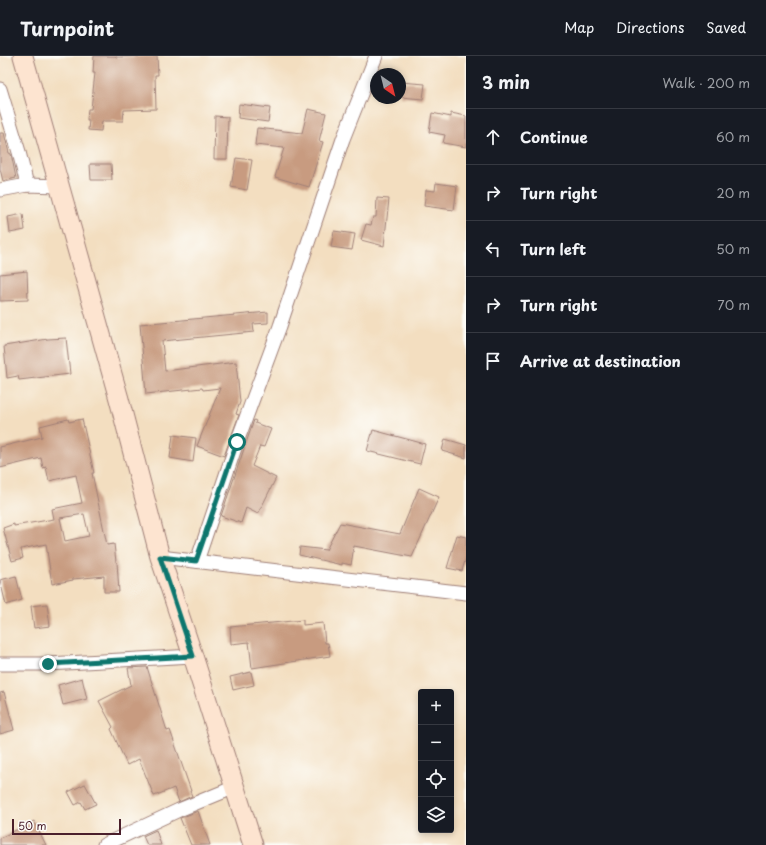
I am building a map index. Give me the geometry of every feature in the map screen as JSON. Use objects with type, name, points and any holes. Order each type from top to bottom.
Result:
[{"type":"street","points":[[22,56],[119,399],[160,557],[253,845]]},
{"type":"street","points":[[196,561],[237,442],[280,326],[343,139],[376,56]]},
{"type":"street","points":[[0,89],[19,152],[27,185]]},
{"type":"street","points":[[0,190],[27,185],[60,186]]},
{"type":"street","points":[[160,557],[466,593]]},
{"type":"street","points":[[0,664],[48,664],[193,656]]},
{"type":"street","points":[[104,845],[179,810],[235,787]]},
{"type":"building","points":[[94,56],[157,56],[158,75],[155,75],[156,109],[124,110],[123,121],[102,121],[101,131],[88,130],[88,109],[91,109],[95,73],[93,73]]},
{"type":"building","points":[[406,82],[425,84],[423,99],[406,98]]},
{"type":"building","points":[[239,104],[270,108],[268,122],[238,118]]},
{"type":"building","points":[[308,109],[326,113],[319,141],[323,142],[309,187],[275,177],[284,148],[255,145],[257,128],[302,133]]},
{"type":"building","points":[[432,113],[451,117],[451,113],[466,116],[466,147],[443,143],[445,135],[429,132]]},
{"type":"building","points":[[215,116],[228,117],[227,159],[214,159]]},
{"type":"building","points":[[0,133],[4,133],[9,153],[11,154],[16,178],[3,181],[0,169]]},
{"type":"building","points":[[236,158],[252,160],[247,190],[231,187]]},
{"type":"building","points":[[90,164],[111,164],[112,180],[91,180]]},
{"type":"building","points":[[436,183],[457,186],[454,210],[424,206],[426,190],[435,191]]},
{"type":"building","points":[[377,198],[389,199],[384,246],[361,240],[366,224],[371,225],[373,217],[376,217]]},
{"type":"building","points":[[23,214],[25,230],[10,233],[8,217]]},
{"type":"building","points":[[334,231],[355,234],[352,250],[331,247]]},
{"type":"building","points":[[27,271],[28,300],[0,301],[0,274]]},
{"type":"building","points":[[268,312],[268,323],[253,324],[254,332],[162,341],[165,371],[236,362],[240,402],[236,414],[239,415],[224,456],[197,446],[220,388],[203,390],[202,388],[146,394],[140,324]]},
{"type":"building","points":[[66,338],[70,374],[19,380],[18,376],[7,378],[4,346],[48,339]]},
{"type":"building","points":[[68,419],[69,422],[82,419],[94,473],[92,473],[107,545],[114,544],[119,592],[104,592],[104,576],[73,579],[52,584],[46,544],[21,549],[23,558],[12,561],[3,528],[14,524],[14,526],[54,519],[52,509],[82,503],[76,475],[49,481],[46,467],[43,468],[41,458],[0,468],[0,447],[42,437],[40,426]],"holes":[[[84,514],[89,536],[65,541],[60,518]]]},
{"type":"building","points":[[254,420],[256,421],[255,423],[271,429],[264,447],[260,446],[252,466],[276,478],[258,514],[246,508],[241,523],[221,516]]},
{"type":"building","points":[[373,430],[425,444],[420,464],[367,451]]},
{"type":"building","points":[[173,435],[196,438],[193,462],[170,458]]},
{"type":"building","points":[[445,439],[466,445],[466,458],[442,451]]},
{"type":"building","points":[[419,488],[439,497],[412,557],[354,546],[351,565],[342,563],[342,565],[299,555],[300,547],[326,550],[340,523],[400,534]]},
{"type":"building","points":[[457,535],[466,537],[466,557],[462,571],[447,568]]},
{"type":"building","points":[[16,576],[22,600],[6,605],[0,580]]},
{"type":"building","points":[[47,604],[50,626],[34,628],[31,606]]},
{"type":"building","points":[[303,620],[303,625],[323,623],[325,643],[328,643],[330,656],[252,668],[249,642],[231,644],[230,627]]},
{"type":"building","points":[[147,667],[167,731],[170,730],[191,791],[192,796],[179,802],[174,788],[154,796],[139,759],[127,765],[111,729],[113,727],[99,701],[131,685],[128,668]]},
{"type":"building","points":[[251,672],[254,685],[233,690],[230,677]]},
{"type":"building","points":[[82,678],[87,699],[63,705],[58,685]]},
{"type":"building","points":[[4,692],[14,730],[0,734],[0,693]]},
{"type":"building","points":[[85,784],[96,804],[85,809],[81,802],[75,805],[68,792]]},
{"type":"building","points":[[198,811],[210,845],[191,845],[180,818]]},
{"type":"building","points":[[34,821],[46,845],[0,845],[0,838]]},
{"type":"building","points":[[156,830],[161,845],[147,845],[143,836]]},
{"type":"route","points":[[48,664],[193,656],[160,557],[196,561],[237,442]]}]
